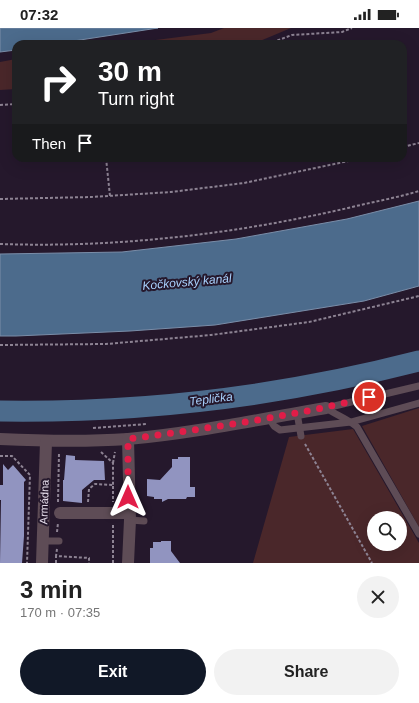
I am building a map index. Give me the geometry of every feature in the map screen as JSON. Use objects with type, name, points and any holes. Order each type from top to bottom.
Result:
[{"type":"street","points":[[0,439],[46,442],[128,439],[199,430],[326,408]]},
{"type":"street","points":[[128,439],[128,563]]},
{"type":"street","name":"Armádna","points":[[42,563],[46,442]]},
{"type":"street","points":[[60,513],[129,517]]},
{"type":"lane","points":[[326,408],[419,386]]},
{"type":"lane","points":[[269,418],[274,426],[280,430],[351,422],[419,403]]},
{"type":"lane","points":[[326,408],[351,422],[360,433],[419,534]]},
{"type":"lane","points":[[297,413],[300,436]]},
{"type":"lane","points":[[129,517],[144,520]]},
{"type":"lane","points":[[43,541],[59,541]]},
{"type":"path","points":[[279,40],[292,35],[342,32],[352,28]]},
{"type":"path","points":[[0,105],[12,104]]},
{"type":"path","points":[[407,146],[419,143]]},
{"type":"path","points":[[106,162],[110,196]]},
{"type":"path","points":[[0,199],[110,196],[171,192],[244,183],[345,162]]},
{"type":"path","points":[[0,244],[38,246],[126,242],[200,234],[274,224],[419,191]]},
{"type":"path","points":[[0,345],[106,344],[211,335],[309,322],[419,296]]},
{"type":"path","points":[[90,428],[150,424]]},
{"type":"path","points":[[300,436],[372,563]]},
{"type":"path","points":[[113,485],[115,448]]},
{"type":"path","points":[[100,450],[113,463]]},
{"type":"path","points":[[0,456],[12,456],[30,475],[27,563]]},
{"type":"path","points":[[56,556],[56,563]]},
{"type":"shaded area","points":[[224,28],[291,28],[262,40],[156,40],[211,33]]},
{"type":"shaded area","points":[[12,60],[12,89],[0,90],[0,62]]},
{"type":"shaded area","points":[[419,408],[419,527],[362,426]]},
{"type":"shaded area","points":[[353,429],[400,511],[367,511],[367,551],[407,551],[407,522],[419,543],[419,563],[253,563],[289,437]]},
{"type":"water","points":[[0,28],[158,28],[80,40],[12,40],[12,50],[0,52]]},
{"type":"water","name":"Kočkovský kanál","points":[[419,201],[419,286],[364,301],[215,325],[130,331],[0,336],[0,254],[122,252],[236,239],[347,219]]},
{"type":"building","points":[[66,455],[75,456],[75,460],[104,461],[105,480],[94,480],[82,490],[82,503],[63,501],[63,480]]},
{"type":"building","points":[[178,457],[190,457],[190,487],[195,487],[195,497],[187,497],[186,499],[168,499],[162,502],[162,499],[154,499],[154,497],[147,496],[147,479],[160,480],[172,467],[172,459],[178,459]]},
{"type":"building","points":[[3,464],[8,470],[13,465],[26,480],[24,482],[24,536],[22,563],[0,563],[0,485],[3,485]]},
{"type":"building","points":[[171,541],[171,551],[180,563],[150,563],[150,548],[153,548],[153,542]]},
{"type":"waterway","name":"Teplička","points":[[0,411],[106,409],[211,400],[316,384],[419,361]]},
{"type":"route","points":[[128,497],[128,439],[199,430],[269,418],[326,408],[369,397]]}]
